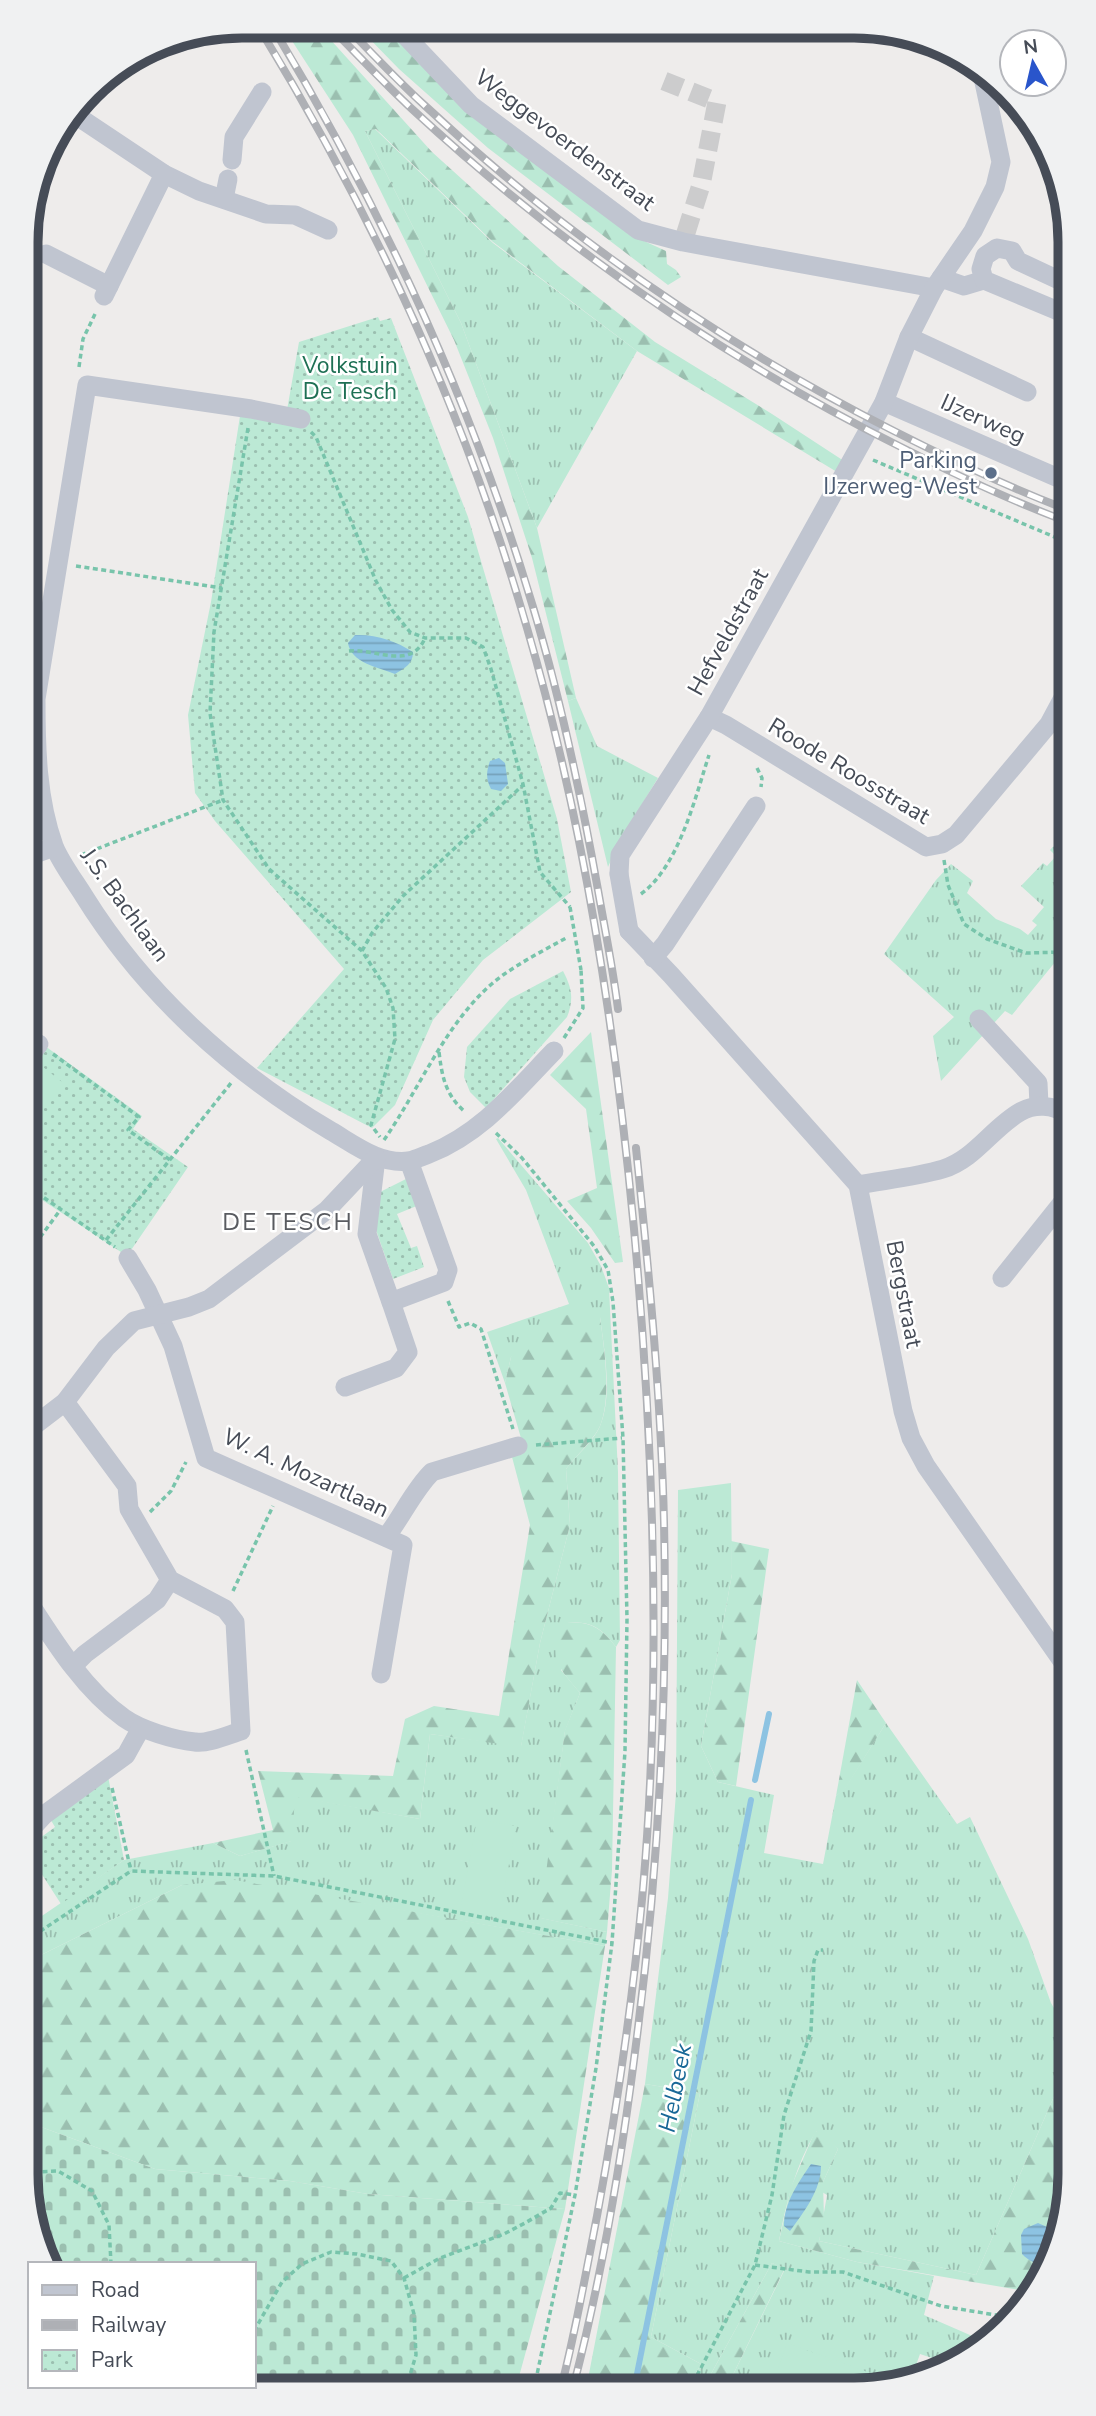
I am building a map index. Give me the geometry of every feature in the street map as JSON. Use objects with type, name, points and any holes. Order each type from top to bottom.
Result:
[{"type":"street","name":"Weggevoerdenstraat","points":[[408,39],[471,105],[638,230],[683,242],[938,283],[964,286],[984,280]]},
{"type":"street","name":"Hefveldstraat","points":[[653,958],[629,931],[619,874],[620,855],[717,721],[884,402],[909,337],[938,283],[973,231],[996,187],[1001,162],[985,87]]},
{"type":"street","points":[[224,200],[234,137],[262,92]]},
{"type":"street","points":[[81,118],[163,174],[224,200],[266,214],[295,215],[328,230]]},
{"type":"street","points":[[46,254],[107,291],[163,174]]},
{"type":"street","points":[[1058,280],[1018,261],[1012,251],[997,248],[985,256],[981,269],[984,280],[1058,311]]},
{"type":"street","points":[[909,337],[1027,392]]},
{"type":"street","points":[[87,385],[251,409],[300,419]]},
{"type":"street","name":"J.S. Bachlaan","points":[[39,692],[87,385]]},
{"type":"street","name":"IJzerweg","points":[[884,402],[1058,478]]},
{"type":"street","name":"Roode Roosstraat","points":[[717,721],[926,847],[942,844],[956,835],[1049,723],[1058,707]]},
{"type":"street","name":"J.S. Bachlaan","points":[[39,771],[42,799],[58,854],[93,912],[132,963],[184,1020],[241,1070],[291,1107],[376,1158]]},
{"type":"street","points":[[756,806],[653,958],[858,1185],[944,1169],[968,1157],[1020,1112],[1039,1105],[1058,1109]]},
{"type":"street","points":[[39,855],[58,854]]},
{"type":"street","points":[[979,1019],[1038,1083],[1039,1105]]},
{"type":"street","points":[[376,1158],[409,1161],[448,1146],[482,1125],[554,1051]]},
{"type":"street","points":[[345,1387],[396,1368],[408,1352],[367,1234],[376,1158]]},
{"type":"street","points":[[38,1419],[65,1402],[106,1348],[134,1321],[209,1299],[327,1210],[376,1158]]},
{"type":"street","points":[[391,1302],[444,1282],[448,1270],[409,1161]]},
{"type":"street","name":"Bergstraat","points":[[858,1185],[900,1398],[911,1438],[926,1466],[1057,1653]]},
{"type":"street","points":[[1002,1278],[1058,1209]]},
{"type":"street","points":[[128,1258],[147,1290],[157,1314]]},
{"type":"street","name":"W. A. Mozartlaan","points":[[157,1314],[173,1346],[206,1458],[402,1545],[381,1674]]},
{"type":"street","points":[[38,1616],[73,1666],[97,1694],[123,1718],[141,1728],[197,1743],[242,1731],[235,1622],[225,1609],[170,1580],[129,1509],[127,1486],[65,1402]]},
{"type":"street","points":[[386,1537],[411,1503],[423,1481],[432,1472],[518,1446]]},
{"type":"street","points":[[73,1666],[157,1600],[170,1580]]},
{"type":"street","points":[[38,1821],[126,1755],[141,1728]]},
{"type":"path","points":[[87,385],[79,370],[79,355],[83,339],[107,291]]},
{"type":"path","points":[[251,409],[214,632],[210,713],[223,800],[269,869],[362,951],[386,988],[393,1009],[395,1039],[372,1125],[383,1142],[406,1109],[454,1025],[489,986],[568,937]]},
{"type":"path","points":[[300,419],[316,437],[376,581],[392,610],[410,632],[425,638],[466,638],[483,648],[523,784],[540,872],[570,907],[581,970],[583,1008],[554,1051]]},
{"type":"path","points":[[871,459],[1058,539]]},
{"type":"path","points":[[58,563],[222,588]]},
{"type":"path","points":[[349,652],[363,651],[395,656],[421,648],[425,638]]},
{"type":"path","points":[[637,897],[652,883],[680,839],[712,746],[717,721]]},
{"type":"path","points":[[754,763],[762,778],[756,806]]},
{"type":"path","points":[[362,951],[372,933],[403,896],[523,784]]},
{"type":"path","points":[[58,854],[223,800]]},
{"type":"path","points":[[942,844],[948,885],[964,924],[987,939],[1026,953],[1058,952]]},
{"type":"path","points":[[439,1052],[446,1090],[460,1108],[498,1134],[522,1158],[594,1246],[608,1270],[613,1302],[623,1438],[627,1619],[625,1738],[612,1942],[596,2068],[575,2195],[536,2378]]},
{"type":"path","points":[[39,1053],[139,1117],[128,1130],[170,1160]]},
{"type":"path","points":[[106,1240],[241,1070]]},
{"type":"path","points":[[39,1194],[128,1258]]},
{"type":"path","points":[[38,1240],[61,1209]]},
{"type":"path","points":[[444,1282],[444,1292],[458,1327],[470,1323],[481,1329],[518,1446],[623,1438]]},
{"type":"path","points":[[138,1523],[171,1491],[200,1434]]},
{"type":"path","points":[[225,1609],[280,1491]]},
{"type":"path","points":[[108,1769],[131,1871]]},
{"type":"path","points":[[251,1772],[274,1876]]},
{"type":"path","points":[[38,1933],[131,1871],[274,1876],[612,1942]]},
{"type":"path","points":[[696,2378],[755,2265],[772,2195],[784,2115],[811,2031],[814,1961],[818,1950],[824,1950]]},
{"type":"path","points":[[38,2172],[58,2171],[92,2191],[109,2225],[111,2262]]},
{"type":"path","points":[[404,2278],[440,2258],[504,2234],[525,2223],[551,2208],[560,2193],[575,2195]]},
{"type":"path","points":[[256,2328],[282,2282],[302,2264],[331,2252],[391,2261],[404,2278],[414,2314],[415,2355],[409,2378]]},
{"type":"path","points":[[755,2265],[809,2272],[843,2272],[942,2306],[999,2316]]},
{"type":"green space","points":[[291,39],[330,39],[432,152],[558,266],[655,342],[844,461],[837,472],[637,351],[493,242],[376,129],[365,131],[461,323],[537,528],[576,698],[568,701],[532,558],[493,438],[454,340],[353,135]]},
{"type":"green space","points":[[369,39],[396,39],[469,113],[633,236],[666,251],[667,264],[681,277],[668,285],[488,148],[399,69]]},
{"type":"green space","points":[[375,129],[493,243],[637,351],[537,528],[461,323],[365,131]]},
{"type":"green space","name":"Volkstuin De Tesch","points":[[378,317],[380,321],[391,318],[468,517],[557,819],[571,892],[483,960],[433,1020],[395,1105],[372,1128],[257,1068],[344,969],[215,821],[195,793],[188,715],[211,602],[240,416],[287,410],[299,342]]},
{"type":"green space","points":[[576,698],[597,746],[658,778],[620,840],[608,867],[568,701]]},
{"type":"green space","points":[[1058,842],[1058,962],[1012,1015],[1005,1011],[941,1081],[933,1036],[954,1017],[884,954],[936,880],[951,864],[973,881],[967,893],[996,919],[1028,935],[1037,925],[1032,921],[1044,907],[1021,886],[1043,863],[1047,866],[1056,856],[1050,850]]},
{"type":"green space","points":[[563,971],[571,994],[567,1017],[486,1108],[470,1092],[464,1077],[467,1047],[510,999]]},
{"type":"green space","points":[[591,1032],[623,1262],[615,1263],[591,1228],[567,1201],[597,1188],[586,1109],[550,1075]]},
{"type":"green space","points":[[45,1046],[142,1116],[133,1129],[188,1167],[127,1256],[39,1198],[39,1055]]},
{"type":"green space","points":[[39,1063],[62,1082],[39,1114]]},
{"type":"green space","points":[[498,1138],[588,1243],[609,1288],[618,1472],[620,1640],[616,1647],[594,1626],[563,1622],[561,1670],[580,1693],[565,1731],[541,1918],[607,1932],[605,1946],[320,1896],[182,1885],[38,1956],[38,1919],[124,1860],[213,1843],[240,1856],[291,1841],[294,1796],[420,1819],[430,1734],[521,1746],[540,1643],[570,1525],[566,1469],[600,1426],[607,1386],[600,1317],[511,1357],[505,1383],[487,1332],[569,1304],[526,1190],[496,1139]]},
{"type":"green space","points":[[408,1178],[419,1205],[397,1214],[411,1248],[417,1246],[424,1267],[393,1279],[376,1230],[378,1193]]},
{"type":"green space","points":[[567,1315],[600,1317],[606,1401],[600,1426],[566,1469],[570,1525],[540,1643],[521,1747],[430,1734],[420,1819],[295,1797],[292,1841],[240,1856],[213,1843],[273,1830],[258,1771],[393,1776],[405,1719],[434,1706],[499,1716],[530,1525],[512,1457],[525,1452],[505,1383],[511,1357],[533,1330]]},
{"type":"green space","points":[[731,1483],[732,1574],[701,1746],[718,1782],[774,1795],[764,1853],[823,1864],[836,1796],[845,1788],[886,1723],[957,1824],[970,1817],[1028,1939],[1057,2013],[1057,2089],[976,2275],[819,2241],[827,2195],[822,2192],[823,2182],[838,2149],[816,2131],[797,2170],[779,2241],[857,2262],[934,2276],[924,2315],[975,2337],[937,2360],[920,2354],[915,2368],[906,2371],[854,2378],[731,2378],[785,2269],[772,2263],[709,2378],[693,2378],[701,2364],[651,2337],[700,2093],[645,2084],[668,1898],[676,1793],[678,1490]]},
{"type":"green space","points":[[731,1541],[769,1549],[736,1786],[718,1782],[701,1746],[732,1574]]},
{"type":"green space","points":[[562,1622],[593,1626],[616,1647],[612,1870],[607,1932],[540,1918],[565,1730],[580,1693],[560,1668],[557,1660],[556,1645]]},
{"type":"green space","points":[[857,1680],[886,1723],[845,1789],[836,1796]]},
{"type":"green space","points":[[108,1776],[124,1860],[61,1904],[38,1869],[38,1839],[55,1827],[49,1817]]},
{"type":"green space","points":[[477,1819],[516,1826],[499,1918],[460,1911]]},
{"type":"green space","points":[[235,1880],[605,1946],[565,2209],[368,2194],[290,2181],[155,2169],[38,2126],[38,1956],[182,1885]]},
{"type":"green space","points":[[645,2084],[700,2093],[651,2337],[701,2364],[693,2378],[588,2378]]},
{"type":"green space","points":[[1057,2089],[1056,2200],[1042,2252],[1021,2290],[857,2262],[779,2241],[791,2187],[815,2131],[822,2132],[838,2149],[823,2182],[824,2219],[819,2241],[976,2275]]},
{"type":"green space","points":[[38,2126],[155,2169],[290,2181],[368,2194],[565,2209],[519,2378],[256,2378],[256,2262],[59,2262],[45,2226],[40,2200]]},
{"type":"green space","points":[[772,2263],[785,2268],[731,2378],[709,2378]]},
{"type":"green space","points":[[787,2343],[879,2376],[854,2378],[775,2378]]},
{"type":"water","points":[[355,635],[378,637],[400,645],[413,652],[412,660],[395,674],[366,663],[350,650],[348,643]]},
{"type":"water","points":[[499,758],[505,763],[508,784],[501,791],[491,789],[487,775],[490,761]]},
{"type":"water","points":[[811,2164],[821,2166],[818,2184],[811,2200],[790,2231],[784,2226],[786,2209]]},
{"type":"water","points":[[1038,2223],[1050,2228],[1037,2262],[1022,2254],[1021,2235],[1024,2229]]},
{"type":"waterway","name":"Helbeek","points":[[755,1780],[769,1714]]},
{"type":"waterway","name":"Helbeek","points":[[636,2378],[751,1800]]},
{"type":"tunnel","points":[[664,81],[717,102],[701,185],[683,242]]},
{"type":"railway","points":[[266,39],[340,170],[413,318],[445,394],[503,549],[527,628],[565,776],[595,926],[617,1077],[641,1311],[651,1476],[654,1642],[649,1807],[643,1889],[624,2053],[597,2216],[563,2378]]},
{"type":"railway","points":[[279,39],[351,165],[387,236],[453,382],[509,531],[553,677],[570,748],[618,1009]]},
{"type":"railway","points":[[342,39],[402,99],[525,206],[583,251],[705,336],[833,412],[959,476],[1058,518]]},
{"type":"railway","points":[[358,39],[411,93],[530,197],[646,283],[767,361],[830,397],[957,462],[1058,506]]},
{"type":"railway","points":[[575,2378],[602,2260],[630,2094],[650,1920],[660,1788],[664,1522],[654,1335],[636,1148]]},
{"type":"place","name":"Parking IJzerweg-West","points":[[991,473]]},
{"type":"district","name":"DE TESCH","points":[[288,1222]]}]
